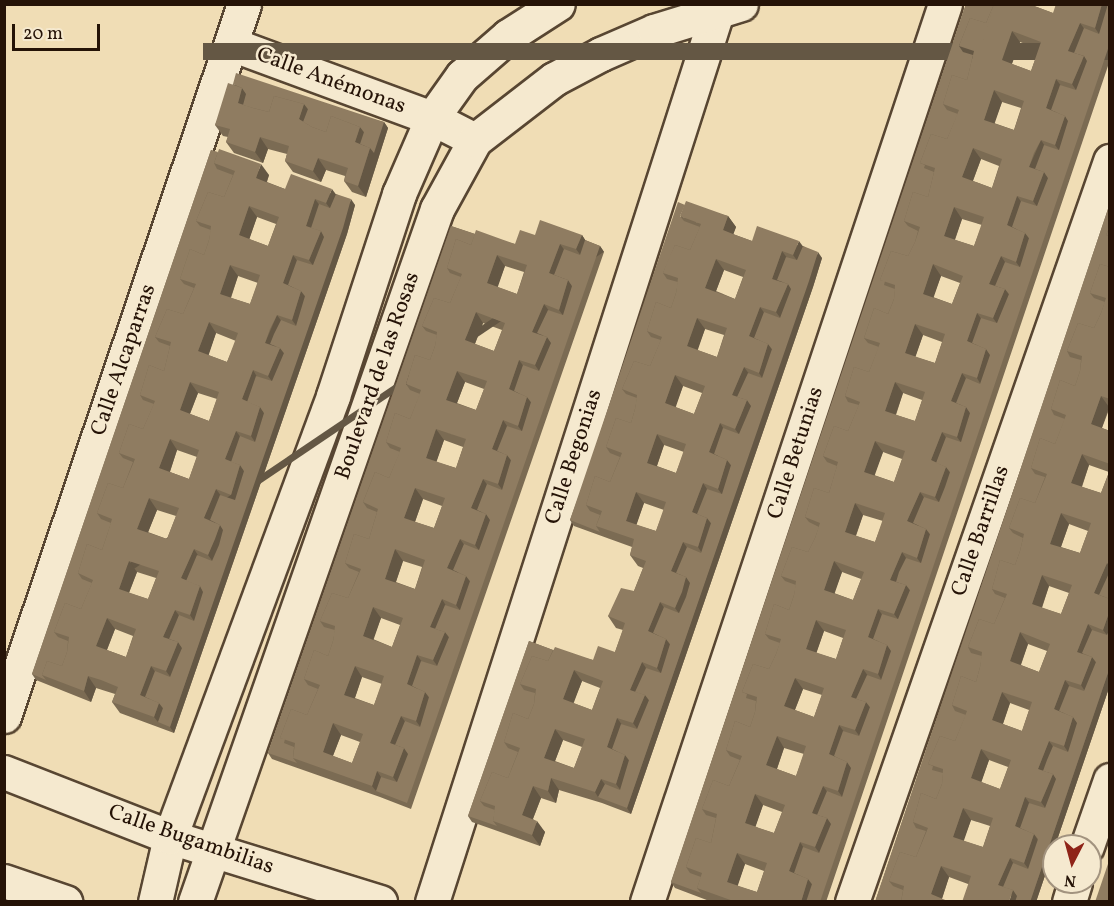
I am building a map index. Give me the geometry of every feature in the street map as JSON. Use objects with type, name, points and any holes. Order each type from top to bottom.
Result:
[{"type":"street","name":"Calle Alcaparras","points":[[4,716],[244,4]]},
{"type":"street","name":"Boulevard de las Rosas","points":[[155,902],[170,837],[333,396],[399,194],[432,118],[462,76],[508,36],[558,4]]},
{"type":"street","name":"Calle Betunias","points":[[647,902],[945,4]]},
{"type":"street","name":"Boulevard de las Rosas","points":[[195,902],[211,850],[437,209],[475,140],[554,79],[601,54],[654,32],[729,8]]},
{"type":"street","name":"Calle Begonias","points":[[432,902],[729,8]]},
{"type":"street","name":"Calle Anémonas","points":[[231,44],[432,118],[475,140]]},
{"type":"street","name":"Calle Barrillas","points":[[852,902],[1110,161]]},
{"type":"street","name":"Calle Bugambilias","points":[[4,772],[170,837],[380,902]]},
{"type":"street","points":[[1091,834],[1110,780]]},
{"type":"street","points":[[4,881],[65,902]]},
{"type":"building","points":[[966,4],[994,4],[986,23],[970,18],[959,46],[963,52],[973,55],[967,80],[952,75],[943,104],[947,110],[958,114],[947,139],[931,134],[920,163],[925,165],[924,168],[934,172],[928,197],[913,192],[904,221],[918,231],[915,242],[908,256],[891,251],[880,280],[885,281],[884,285],[895,289],[894,299],[888,314],[874,308],[864,338],[868,343],[879,347],[869,372],[854,367],[845,396],[848,402],[859,405],[848,431],[834,426],[823,456],[827,462],[837,466],[829,493],[814,488],[805,517],[819,527],[815,538],[808,552],[792,547],[781,576],[785,581],[796,585],[789,610],[774,604],[765,634],[769,639],[780,643],[776,654],[769,669],[753,664],[742,692],[747,694],[746,698],[756,701],[755,712],[750,727],[735,721],[726,750],[730,756],[740,760],[729,786],[713,780],[702,809],[706,815],[716,818],[711,843],[696,838],[686,867],[690,873],[701,877],[697,888],[701,893],[671,882]]},
{"type":"building","points":[[994,4],[1029,4],[1053,13],[1056,4],[1102,4],[1095,28],[1080,23],[1068,51],[1084,56],[1072,84],[1056,79],[1046,108],[1065,116],[1055,145],[1041,140],[1034,153],[1029,167],[1044,172],[1033,201],[1017,196],[1007,225],[1025,233],[1016,262],[1001,256],[989,284],[1005,289],[993,318],[977,313],[967,341],[986,349],[977,378],[962,373],[951,401],[966,407],[957,437],[942,432],[931,460],[946,467],[935,497],[920,492],[907,521],[926,529],[917,558],[902,552],[890,580],[906,585],[894,614],[878,609],[868,637],[887,645],[878,674],[863,669],[851,697],[866,702],[855,730],[839,725],[829,754],[847,762],[838,791],[823,786],[812,813],[827,818],[815,847],[800,842],[789,871],[808,879],[801,902],[736,902],[697,888],[702,873],[686,867],[696,838],[711,843],[717,814],[702,809],[713,780],[729,786],[742,756],[726,750],[735,721],[750,727],[755,712],[757,697],[742,692],[753,664],[769,669],[776,654],[781,639],[765,634],[774,604],[789,610],[796,581],[781,576],[792,547],[808,552],[815,538],[820,523],[805,517],[814,488],[829,493],[838,462],[823,456],[834,426],[848,431],[860,402],[845,396],[854,367],[869,372],[880,343],[864,338],[874,308],[888,314],[894,299],[895,285],[880,280],[891,251],[908,256],[915,242],[920,227],[904,221],[913,192],[928,197],[935,168],[920,163],[931,134],[947,139],[959,110],[943,104],[952,75],[967,80],[974,51],[959,46],[970,18],[986,23]],"holes":[[[1012,31],[1041,42],[1031,71],[1002,60]],[[994,90],[1024,101],[1014,130],[984,120]],[[973,148],[1002,159],[992,188],[962,177]],[[954,207],[984,217],[974,246],[944,236]],[[933,264],[963,276],[952,304],[923,294]],[[915,324],[945,334],[935,363],[905,353]],[[895,382],[925,392],[915,421],[885,411]],[[875,441],[905,451],[894,482],[864,472]],[[855,503],[885,513],[875,542],[845,532]],[[834,561],[864,572],[853,600],[824,590]],[[816,620],[846,630],[836,659],[806,649]],[[795,678],[824,688],[814,717],[784,706]],[[777,736],[806,746],[796,776],[766,765]],[[755,794],[785,805],[774,833],[745,823]],[[737,853],[767,863],[757,892],[727,882]]]},
{"type":"building","points":[[1108,4],[1110,4],[1110,43],[820,902],[806,902],[812,884],[808,879],[794,873],[803,847],[819,853],[831,824],[827,818],[817,815],[827,791],[842,797],[851,768],[847,762],[834,756],[843,731],[859,736],[870,707],[866,702],[856,699],[867,675],[881,680],[891,651],[887,645],[873,639],[882,614],[898,619],[910,590],[906,585],[896,582],[899,572],[906,558],[921,563],[930,534],[926,529],[913,523],[924,497],[939,502],[950,472],[946,467],[936,463],[946,437],[961,442],[970,413],[966,407],[956,403],[966,378],[980,384],[990,355],[986,349],[972,343],[981,318],[997,323],[1009,294],[1005,289],[995,286],[1005,262],[1020,267],[1029,238],[1025,233],[1012,227],[1021,201],[1037,206],[1048,178],[1044,172],[1035,169],[1044,145],[1059,150],[1068,121],[1065,116],[1051,110],[1060,85],[1076,90],[1087,61],[1084,56],[1074,53],[1084,28],[1099,34]]},
{"type":"building","points":[[236,73],[384,122],[374,153],[370,148],[360,144],[364,132],[360,127],[331,116],[326,132],[303,122],[308,109],[304,104],[274,96],[269,112],[243,105],[246,94],[242,88],[233,84]]},
{"type":"building","points":[[228,83],[242,88],[238,103],[253,108],[269,112],[274,96],[304,104],[299,119],[312,127],[326,132],[331,116],[360,127],[355,142],[370,148],[358,186],[344,181],[348,168],[318,158],[313,171],[285,161],[289,146],[260,137],[255,152],[226,142],[230,129],[215,125]]},
{"type":"building","points":[[219,149],[261,164],[256,178],[285,189],[291,174],[332,189],[326,203],[315,199],[306,226],[321,231],[309,260],[293,255],[283,283],[301,291],[292,320],[277,315],[270,329],[265,343],[280,348],[268,376],[253,370],[242,399],[260,407],[251,436],[236,431],[225,459],[240,465],[231,495],[216,489],[204,518],[220,525],[215,539],[208,555],[194,549],[181,578],[200,586],[190,615],[175,610],[163,637],[178,642],[172,657],[166,671],[151,666],[140,695],[159,703],[154,717],[112,702],[118,687],[101,680],[88,676],[84,691],[42,675],[47,661],[62,666],[67,652],[69,637],[54,632],[65,603],[81,609],[93,580],[78,573],[87,544],[102,550],[112,519],[97,513],[108,483],[123,488],[135,459],[119,453],[129,424],[143,429],[155,401],[140,395],[149,365],[164,371],[171,342],[155,337],[167,309],[183,314],[196,284],[180,279],[190,249],[204,255],[209,240],[211,226],[196,221],[208,192],[224,197],[235,171],[214,163]],"holes":[[[249,206],[279,217],[268,246],[239,235]],[[230,265],[260,275],[250,304],[220,294]],[[209,322],[238,333],[227,362],[198,351]],[[190,382],[219,392],[209,421],[180,410]],[[170,439],[199,450],[189,479],[159,468]],[[149,498],[179,508],[167,539],[137,529]],[[129,561],[159,571],[148,599],[119,589]],[[107,618],[136,629],[126,657],[96,646]]]},
{"type":"building","points":[[211,150],[218,152],[214,163],[217,169],[233,175],[224,197],[208,192],[196,221],[200,226],[211,230],[204,255],[190,249],[180,279],[184,284],[194,288],[183,314],[167,309],[155,337],[159,342],[170,346],[164,371],[149,365],[140,395],[143,400],[154,404],[143,429],[129,424],[119,453],[123,458],[133,462],[123,488],[108,483],[97,513],[101,519],[111,523],[102,550],[87,544],[78,573],[82,579],[92,583],[81,609],[65,603],[54,632],[58,637],[68,641],[67,652],[62,666],[47,661],[42,675],[46,680],[32,674]]},
{"type":"building","points":[[336,194],[351,199],[343,228],[170,727],[158,722],[163,708],[159,703],[145,697],[155,671],[170,677],[182,648],[178,642],[169,639],[179,615],[194,621],[203,592],[200,586],[186,581],[197,555],[212,561],[219,545],[223,530],[220,525],[210,520],[220,495],[235,500],[244,471],[240,465],[231,462],[240,436],[255,442],[264,413],[260,407],[247,402],[256,376],[272,381],[284,353],[280,348],[270,344],[281,320],[296,326],[305,296],[301,291],[288,285],[297,260],[313,265],[324,237],[321,231],[311,228],[319,204],[330,208]]},
{"type":"building","points":[[686,201],[728,216],[723,230],[752,241],[757,226],[799,241],[793,255],[782,251],[772,279],[788,284],[776,312],[760,307],[749,336],[768,344],[759,373],[744,367],[732,395],[747,400],[741,415],[735,429],[720,423],[709,452],[727,460],[718,489],[703,483],[692,512],[707,518],[698,547],[683,542],[671,571],[686,577],[682,592],[675,608],[660,602],[648,631],[666,639],[657,668],[642,662],[630,690],[645,695],[633,723],[617,718],[607,747],[625,755],[616,784],[601,779],[595,792],[551,778],[548,791],[533,786],[522,815],[537,821],[532,835],[493,821],[495,806],[480,801],[492,772],[508,778],[520,748],[504,742],[513,713],[528,719],[534,704],[536,689],[520,684],[532,656],[548,661],[555,647],[593,660],[598,646],[615,652],[625,623],[608,616],[621,588],[634,591],[646,561],[630,555],[634,539],[596,526],[602,511],[586,505],[595,476],[610,482],[622,453],[606,447],[616,418],[631,423],[637,395],[622,389],[634,361],[650,366],[662,337],[647,331],[656,302],[671,308],[676,293],[678,278],[663,273],[668,259],[675,245],[690,250],[701,224],[680,216]],"holes":[[[716,259],[746,270],[735,299],[705,288]],[[697,318],[727,328],[717,357],[687,346]],[[675,375],[705,386],[694,414],[665,403]],[[657,434],[686,444],[676,473],[647,463]],[[636,492],[666,502],[656,531],[626,521]],[[574,670],[603,681],[592,710],[563,699]],[[555,729],[585,739],[574,768],[544,758]]]},
{"type":"building","points":[[678,202],[685,205],[680,216],[684,221],[700,227],[690,250],[675,245],[663,273],[667,279],[678,282],[671,308],[656,302],[647,331],[651,337],[661,340],[650,366],[634,361],[622,389],[626,394],[637,398],[631,423],[616,418],[606,447],[610,453],[620,457],[610,482],[595,476],[586,505],[590,511],[600,515],[596,526],[600,532],[570,520]]},
{"type":"building","points":[[1110,203],[1110,226],[1106,235],[1110,236],[1110,267],[1100,264],[1090,293],[1094,298],[1105,302],[1094,328],[1078,323],[1067,351],[1070,357],[1081,360],[1080,371],[1075,386],[1060,380],[1051,409],[1054,415],[1065,419],[1055,444],[1040,438],[1031,468],[1035,474],[1045,477],[1035,503],[1020,498],[1009,528],[1023,538],[1015,565],[1000,560],[992,589],[995,594],[1005,598],[994,624],[979,619],[968,647],[971,653],[982,656],[976,682],[961,676],[952,705],[955,711],[966,715],[955,741],[940,736],[928,764],[933,766],[932,770],[943,773],[942,784],[936,799],[921,793],[913,822],[916,828],[926,831],[916,857],[900,852],[889,881],[893,886],[903,890],[901,902],[875,902]]},
{"type":"building","points":[[540,220],[582,235],[576,249],[560,244],[549,273],[568,280],[559,310],[544,304],[532,332],[547,337],[535,365],[519,360],[509,389],[527,397],[518,426],[503,420],[492,449],[507,455],[498,484],[483,479],[471,508],[486,514],[475,545],[460,539],[447,568],[466,576],[456,605],[442,599],[430,627],[445,632],[433,660],[417,655],[407,684],[425,692],[416,721],[401,716],[390,743],[404,748],[393,777],[377,771],[372,786],[293,758],[295,743],[280,738],[291,709],[307,715],[320,685],[304,679],[314,650],[328,656],[333,641],[335,626],[320,621],[332,593],[348,598],[361,569],[345,563],[354,534],[369,539],[378,509],[363,502],[375,472],[389,478],[401,448],[386,442],[395,413],[410,419],[421,390],[406,384],[415,355],[430,360],[437,332],[422,326],[434,298],[450,303],[462,274],[447,268],[456,239],[471,245],[476,230],[515,244],[520,230],[535,235]],"holes":[[[497,255],[527,265],[517,294],[487,283]],[[476,312],[505,323],[494,351],[465,340]],[[457,371],[487,381],[476,410],[446,400]],[[436,429],[466,439],[456,468],[426,458]],[[415,488],[445,498],[434,528],[404,518]],[[395,549],[425,560],[415,589],[385,579]],[[373,607],[403,618],[392,647],[363,636]],[[355,666],[384,676],[374,705],[344,695]],[[333,723],[363,734],[352,763],[323,752]]]},
{"type":"building","points":[[451,226],[475,234],[471,245],[456,239],[447,268],[450,273],[461,277],[450,303],[434,298],[422,326],[426,331],[437,335],[435,346],[430,360],[415,355],[406,384],[410,390],[420,394],[410,419],[395,413],[386,442],[390,448],[400,452],[389,478],[375,472],[363,502],[367,508],[377,512],[369,539],[354,534],[345,563],[349,568],[359,572],[348,598],[332,593],[320,621],[324,627],[335,630],[328,656],[314,650],[304,679],[308,685],[318,689],[307,715],[291,709],[280,738],[285,739],[284,743],[294,747],[293,758],[297,763],[268,753]]},
{"type":"building","points":[[585,240],[600,246],[407,803],[376,791],[381,777],[397,782],[408,754],[404,748],[395,745],[405,721],[420,727],[429,697],[425,692],[412,686],[421,661],[437,666],[449,637],[445,632],[435,629],[445,605],[460,610],[470,581],[466,576],[453,570],[464,544],[479,550],[490,520],[486,514],[477,510],[487,484],[502,490],[511,460],[507,455],[497,451],[507,426],[522,431],[531,402],[527,397],[514,391],[523,365],[539,371],[551,343],[547,337],[537,333],[548,310],[563,315],[572,286],[568,280],[554,275],[564,249],[580,255]]},
{"type":"building","points":[[803,246],[818,252],[809,281],[627,808],[598,797],[605,784],[620,790],[629,760],[625,755],[612,749],[621,724],[637,729],[649,700],[645,695],[635,692],[646,668],[661,673],[670,644],[666,639],[653,633],[664,607],[679,613],[686,597],[690,583],[686,577],[676,573],[687,547],[701,553],[711,523],[707,518],[697,514],[707,489],[722,494],[731,465],[727,460],[714,454],[723,428],[739,434],[751,406],[747,400],[737,397],[748,373],[762,378],[772,349],[768,344],[754,338],[764,312],[780,318],[791,289],[788,284],[777,280],[786,257],[797,260]]},
{"type":"building","points":[[1100,264],[1110,267],[1110,399],[1101,396],[1091,424],[1110,431],[1110,464],[1082,454],[1071,483],[1101,493],[1110,470],[1110,565],[1107,563],[1094,593],[1110,599],[1110,610],[1103,630],[1088,624],[1077,652],[1092,657],[1081,685],[1065,680],[1054,709],[1073,717],[1064,746],[1049,741],[1038,769],[1053,774],[1041,802],[1025,797],[1015,826],[1034,834],[1024,863],[1010,858],[998,885],[1013,890],[1009,902],[962,902],[971,876],[941,866],[931,894],[950,902],[901,902],[904,886],[889,881],[900,852],[916,857],[928,828],[913,822],[921,793],[936,799],[942,784],[943,769],[928,764],[940,736],[955,741],[967,711],[952,705],[961,676],[976,682],[982,652],[968,647],[979,619],[994,624],[1007,594],[992,589],[1000,560],[1015,565],[1024,534],[1009,528],[1020,498],[1035,503],[1047,474],[1031,468],[1040,438],[1055,444],[1066,415],[1051,409],[1060,380],[1075,386],[1080,371],[1082,356],[1067,351],[1078,323],[1094,328],[1106,298],[1090,293]],"holes":[[[1061,513],[1091,523],[1080,553],[1050,544]],[[1042,575],[1072,585],[1061,614],[1032,604]],[[1020,632],[1050,644],[1039,672],[1010,661]],[[1002,692],[1032,702],[1022,731],[992,720]],[[981,749],[1011,760],[1000,789],[971,778]],[[963,808],[993,818],[983,847],[953,837]]]},
{"type":"building","points":[[1110,571],[1110,599],[1099,595]]},
{"type":"building","points":[[1110,628],[1110,667],[1053,834],[1042,834],[1042,867],[1030,902],[1015,902],[1017,896],[1013,890],[1003,887],[1013,863],[1028,869],[1038,839],[1034,834],[1020,828],[1029,803],[1045,808],[1056,779],[1053,774],[1043,771],[1047,760],[1053,746],[1068,752],[1077,723],[1073,717],[1059,711],[1069,686],[1084,691],[1096,662],[1092,657],[1082,653],[1092,630],[1107,635]]},
{"type":"building","points":[[529,641],[553,650],[548,661],[532,656],[520,684],[524,690],[535,693],[534,704],[528,719],[513,713],[504,742],[508,748],[518,752],[508,778],[492,772],[480,801],[484,806],[495,810],[493,821],[497,826],[468,816]]},
{"type":"building","points":[[1110,858],[1110,902],[1095,902],[1098,894],[1102,894],[1102,881]]}]
